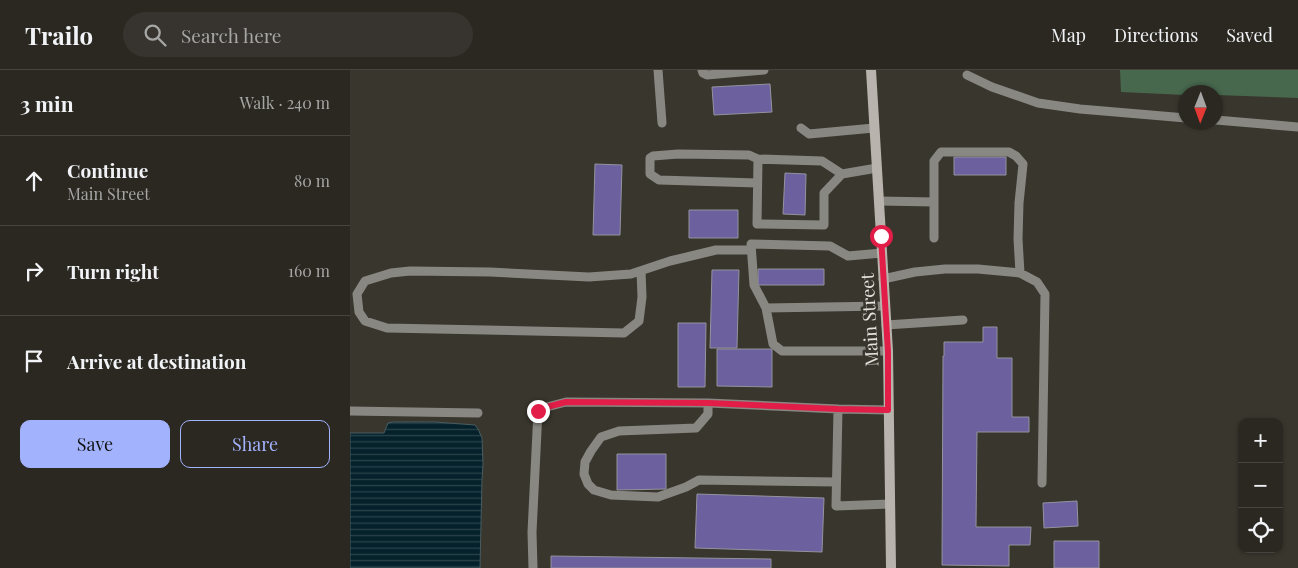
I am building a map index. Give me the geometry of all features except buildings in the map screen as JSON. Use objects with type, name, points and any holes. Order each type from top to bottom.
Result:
[{"type":"main road","name":"Main Street","points":[[871,70],[888,352],[891,568]]},
{"type":"lane","points":[[658,70],[662,124]]},
{"type":"lane","points":[[702,70],[703,74],[708,75],[764,70]]},
{"type":"lane","points":[[967,75],[992,87],[1038,103],[1080,109],[1178,117]]},
{"type":"lane","points":[[1223,121],[1298,127]]},
{"type":"lane","points":[[801,128],[809,134],[874,128]]},
{"type":"lane","points":[[934,238],[934,161],[941,152],[1009,152],[1016,156],[1023,164],[1018,239],[1020,274]]},
{"type":"lane","points":[[757,183],[659,180],[650,174],[650,158],[653,156],[678,154],[749,155],[758,159],[822,160],[842,174]]},
{"type":"lane","points":[[758,159],[757,224],[824,225],[824,193],[842,174],[877,168]]},
{"type":"lane","points":[[879,201],[934,202]]},
{"type":"lane","points":[[882,253],[848,256],[830,246],[751,244],[754,285],[766,308],[773,344],[782,351],[888,352]]},
{"type":"lane","points":[[641,271],[642,297],[639,321],[624,333],[387,328],[365,320],[359,312],[357,294],[365,281],[390,273],[410,271],[490,272],[589,277],[632,274],[670,260],[716,250],[751,250]]},
{"type":"lane","points":[[883,279],[915,272],[945,269],[978,269],[1020,274],[1037,282],[1045,294],[1042,483]]},
{"type":"lane","points":[[766,308],[885,306]]},
{"type":"lane","points":[[886,325],[963,320]]},
{"type":"lane","points":[[533,568],[532,532],[538,411],[543,408],[566,402],[708,403],[888,410]]},
{"type":"lane","points":[[708,403],[708,414],[696,428],[619,431],[601,437],[584,462],[584,474],[588,484],[594,490],[611,495],[658,496],[686,487],[699,480],[836,482]]},
{"type":"lane","points":[[838,409],[836,506],[890,504]]},
{"type":"lane","points":[[350,411],[478,412]]},
{"type":"green space","points":[[1120,70],[1298,70],[1298,98],[1223,95],[1223,85],[1178,85],[1178,95],[1121,92]]},
{"type":"water","points":[[435,422],[475,425],[478,429],[482,438],[483,464],[480,568],[350,568],[350,433],[384,433],[388,423]]},
{"type":"route","points":[[538,411],[566,402],[708,403],[888,410],[888,352],[881,236]]}]
